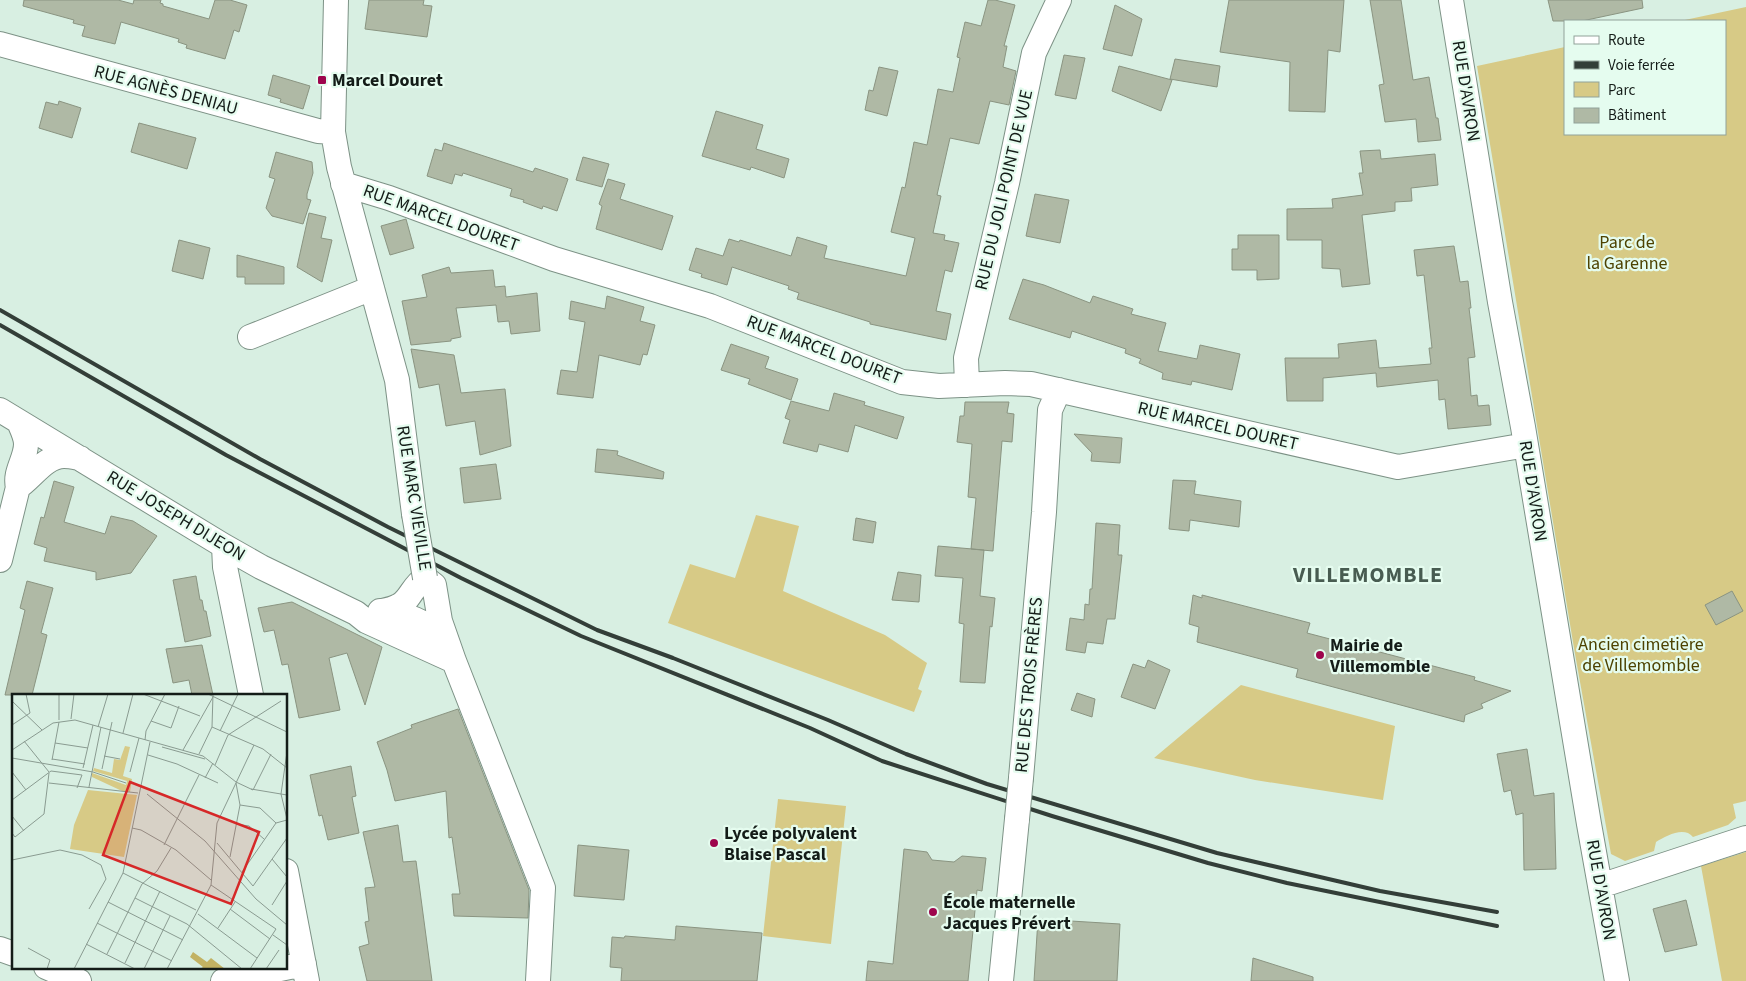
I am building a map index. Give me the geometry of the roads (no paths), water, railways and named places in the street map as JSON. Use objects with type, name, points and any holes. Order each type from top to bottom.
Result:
[{"type":"street","name":"RUE MARC VIEVILLE","points":[[336,0],[333,132],[343,184],[397,380],[414,514],[425,578],[434,585],[440,621],[454,661],[543,888],[538,981]]},
{"type":"street","name":"RUE DU JOLI POINT DE VUE","points":[[967,385],[966,358],[1007,183],[1034,53],[1059,0]]},
{"type":"street","name":"RUE D'AVRON","points":[[1450,0],[1617,981]]},
{"type":"street","name":"RUE AGNÈS DENIAU","points":[[0,44],[309,128],[333,132]]},
{"type":"street","name":"RUE MARCEL DOURET","points":[[343,184],[389,198],[554,259],[710,306],[902,382],[939,386],[1005,382],[1031,384],[1398,467],[1526,445]]},
{"type":"street","points":[[250,337],[372,288]]},
{"type":"street","name":"RUE DES TROIS FRÈRES","points":[[1002,981],[1022,778],[1044,512],[1050,410],[1059,390]]},
{"type":"street","points":[[0,560],[18,487],[16,479],[25,455],[26,442],[18,421]]},
{"type":"street","name":"RUE JOSEPH DIJEON","points":[[18,421],[224,546],[279,576],[356,613],[366,621],[454,661]]},
{"type":"street","points":[[18,487],[27,481],[34,472],[54,459],[62,456],[80,458]]},
{"type":"street","points":[[224,546],[225,568],[251,694]]},
{"type":"street","points":[[356,613],[382,611],[399,606],[408,598],[416,583],[425,578]]},
{"type":"street","points":[[382,611],[410,617],[434,628],[446,638]]},
{"type":"street","points":[[1600,886],[1746,838]]},
{"type":"street","points":[[223,981],[305,973],[288,882]]},
{"type":"street","points":[[0,949],[12,953]]},
{"type":"street","points":[[48,968],[79,981]]},
{"type":"railway","points":[[0,310],[260,459],[388,527],[597,630],[673,658],[828,720],[906,754],[987,784],[1217,853],[1380,891],[1497,912]]},
{"type":"railway","points":[[0,325],[226,455],[461,578],[581,636],[810,728],[882,761],[1052,816],[1208,863],[1287,883],[1497,926]]},
{"type":"place","name":"Marcel Douret","points":[[322,80]]},
{"type":"place","name":"Mairie de Villemomble","points":[[1320,655]]},
{"type":"place","name":"Lycée polyvalent Blaise Pascal","points":[[714,843]]},
{"type":"place","name":"École maternelle Jacques Prévert","points":[[933,912]]},
{"type":"district","name":"VILLEMOMBLE","points":[[1368,575]]},
{"type":"park label","name":"Parc de la Garenne","points":[[1627,252]]},
{"type":"park label","name":"Ancien cimetière de Villemomble","points":[[1641,654]]}]
